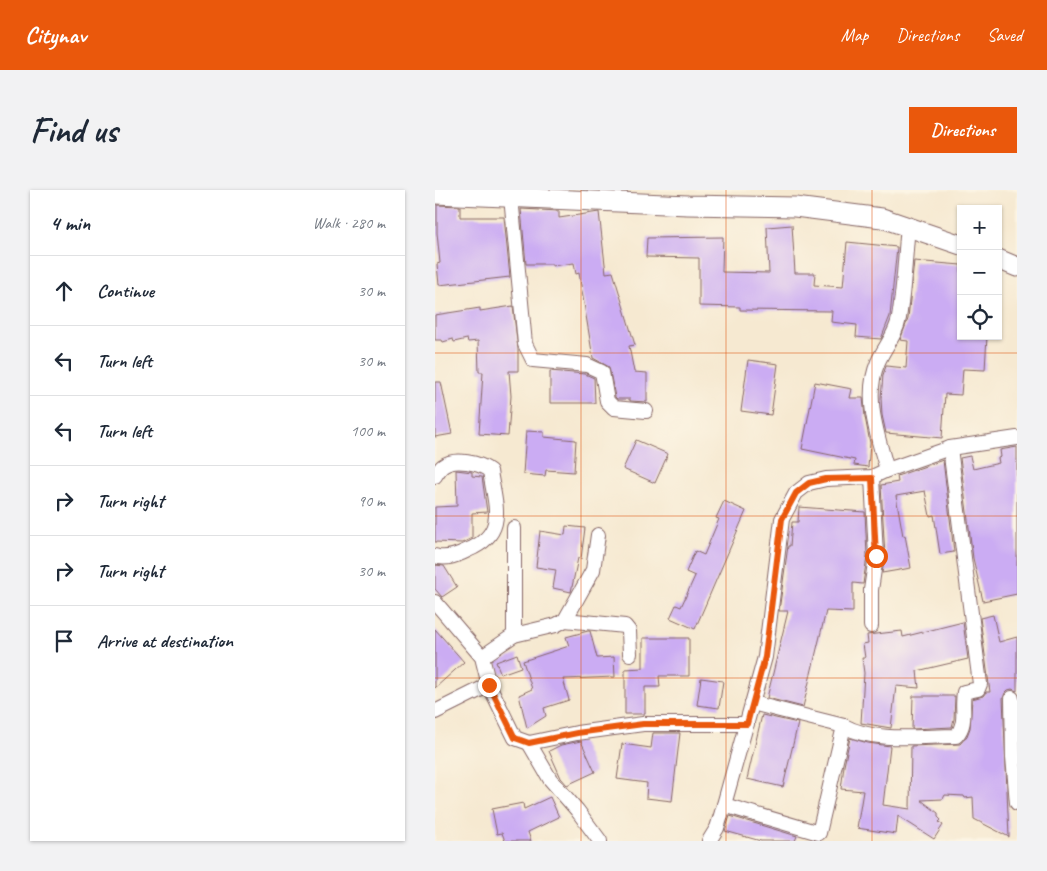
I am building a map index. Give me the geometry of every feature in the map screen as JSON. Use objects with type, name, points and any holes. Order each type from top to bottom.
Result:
[{"type":"street","points":[[435,194],[688,205],[795,207],[882,218],[957,244]]},
{"type":"street","points":[[511,197],[525,344],[533,360],[587,365],[602,372],[607,401],[614,408],[646,411]]},
{"type":"street","points":[[887,470],[875,426],[872,387],[879,361],[895,334],[899,318],[908,226]]},
{"type":"street","points":[[1002,261],[1017,267]]},
{"type":"street","points":[[709,841],[717,828],[724,805],[765,657],[782,519],[796,493],[809,483],[826,479],[872,478],[887,470],[950,448],[1017,438]]},
{"type":"street","points":[[752,703],[844,726],[855,732],[873,736],[956,736],[961,730],[964,692],[980,687],[950,448]]},
{"type":"street","points":[[435,476],[443,466],[451,462],[476,463],[490,471],[497,514],[495,526],[490,536],[479,546],[449,557],[435,556]]},
{"type":"street","points":[[871,626],[871,590],[876,556],[872,478]]},
{"type":"street","points":[[514,635],[515,528]]},
{"type":"street","points":[[482,657],[514,635],[556,625],[565,620],[593,570],[598,535]]},
{"type":"street","points":[[435,602],[482,657],[489,685],[515,738],[529,743],[577,733],[643,724],[747,724]]},
{"type":"street","points":[[565,620],[625,626],[629,631],[630,654]]},
{"type":"street","points":[[435,712],[489,685]]},
{"type":"street","points":[[1012,698],[1013,757],[1017,803]]},
{"type":"street","points":[[724,805],[819,833],[844,726]]},
{"type":"street","points":[[529,743],[550,779],[577,810],[600,841]]},
{"type":"building","points":[[437,205],[460,206],[460,217],[504,217],[510,277],[439,285],[437,264],[440,263]]},
{"type":"building","points":[[521,209],[559,211],[559,218],[599,212],[606,273],[613,272],[635,345],[629,346],[634,372],[647,373],[647,402],[617,399],[609,367],[593,358],[579,273],[576,274],[574,263],[552,266],[552,264],[526,264]]},
{"type":"building","points":[[792,225],[795,273],[815,273],[814,285],[843,287],[847,242],[897,247],[890,316],[881,339],[856,337],[857,325],[831,322],[832,311],[740,310],[740,307],[699,306],[699,258],[646,257],[647,238],[723,237],[722,272],[769,273],[767,227]]},
{"type":"building","points":[[914,261],[957,265],[957,340],[987,340],[985,370],[963,369],[961,395],[945,394],[942,438],[886,433],[881,398],[883,375],[886,366],[906,368],[908,341],[900,340],[908,319]]},
{"type":"building","points":[[513,306],[518,349],[518,371],[509,371],[511,396],[508,436],[479,434],[483,372],[479,372],[478,341],[468,342],[467,339],[454,342],[453,339],[443,342],[442,340],[435,340],[435,315],[480,308],[480,311]]},
{"type":"building","points":[[748,360],[778,364],[771,415],[741,411]]},
{"type":"building","points":[[550,371],[585,374],[594,378],[595,403],[550,403]]},
{"type":"building","points":[[435,382],[441,382],[452,434],[435,437]]},
{"type":"building","points":[[815,382],[852,389],[850,398],[863,398],[870,443],[868,467],[854,465],[855,460],[802,449]]},
{"type":"building","points":[[526,431],[544,432],[544,437],[576,440],[574,472],[546,470],[545,476],[523,474]]},
{"type":"building","points":[[636,440],[668,454],[655,483],[623,469]]},
{"type":"building","points":[[1017,447],[1017,594],[983,601],[973,558],[960,458],[970,456],[973,469],[999,463],[998,458],[1001,457],[1000,450]]},
{"type":"building","points":[[943,460],[954,552],[940,554],[934,515],[930,516],[925,491],[896,496],[911,568],[882,573],[885,556],[881,485],[898,482],[897,476]]},
{"type":"building","points":[[456,470],[472,472],[472,476],[482,477],[487,512],[472,513],[472,538],[462,543],[435,542],[435,507],[457,506]]},
{"type":"building","points":[[724,501],[746,511],[695,629],[670,618],[676,605],[681,607],[695,576],[686,572],[695,551],[704,555],[719,519],[716,518]]},
{"type":"building","points":[[799,507],[865,512],[867,556],[863,584],[853,583],[853,612],[826,611],[803,707],[767,698],[788,611],[779,611],[792,522],[798,522]]},
{"type":"building","points":[[566,526],[585,528],[581,559],[578,558],[571,592],[553,588],[556,570],[536,567],[540,531],[565,535]]},
{"type":"building","points":[[435,565],[444,566],[457,587],[442,597],[435,589]]},
{"type":"building","points":[[993,615],[999,642],[1017,637],[1017,691],[1008,690],[1003,698],[1009,837],[974,819],[973,797],[965,798],[964,796],[945,795],[943,799],[921,800],[938,813],[938,817],[941,820],[939,822],[943,825],[934,839],[898,816],[896,834],[857,828],[863,791],[841,789],[850,738],[890,746],[883,805],[910,809],[911,746],[960,744],[967,736],[970,728],[972,699],[990,692],[980,618]]},
{"type":"building","points":[[963,622],[968,659],[917,671],[919,688],[896,686],[891,728],[861,723],[864,673],[862,658],[865,658],[863,644],[868,643],[867,635],[902,631],[903,637]]},
{"type":"building","points":[[435,629],[464,662],[435,688]]},
{"type":"building","points":[[590,631],[597,658],[614,657],[615,677],[563,679],[569,700],[544,708],[546,716],[527,728],[519,695],[532,689],[523,661],[569,646],[566,637]]},
{"type":"building","points":[[643,638],[689,638],[689,676],[659,676],[660,687],[645,687],[645,714],[625,714],[625,669],[643,668]]},
{"type":"building","points":[[517,654],[521,667],[501,674],[496,662]]},
{"type":"building","points":[[701,678],[723,681],[719,708],[697,705]]},
{"type":"building","points":[[913,696],[955,696],[952,727],[912,729]]},
{"type":"building","points":[[762,715],[798,723],[783,787],[747,779]]},
{"type":"building","points":[[653,733],[680,733],[672,801],[646,798],[647,783],[617,779],[622,744],[651,748]]},
{"type":"building","points":[[581,741],[595,772],[567,785],[561,778],[549,751],[561,745]]},
{"type":"building","points":[[550,797],[559,817],[528,832],[531,841],[505,841],[502,833],[497,834],[492,809],[523,803],[524,809]]},
{"type":"building","points":[[730,816],[797,836],[795,841],[761,841],[725,831]]},
{"type":"route","points":[[489,685],[515,738],[529,743],[577,733],[643,724],[747,724],[765,657],[782,519],[796,493],[809,483],[826,479],[872,478],[876,556]]}]
